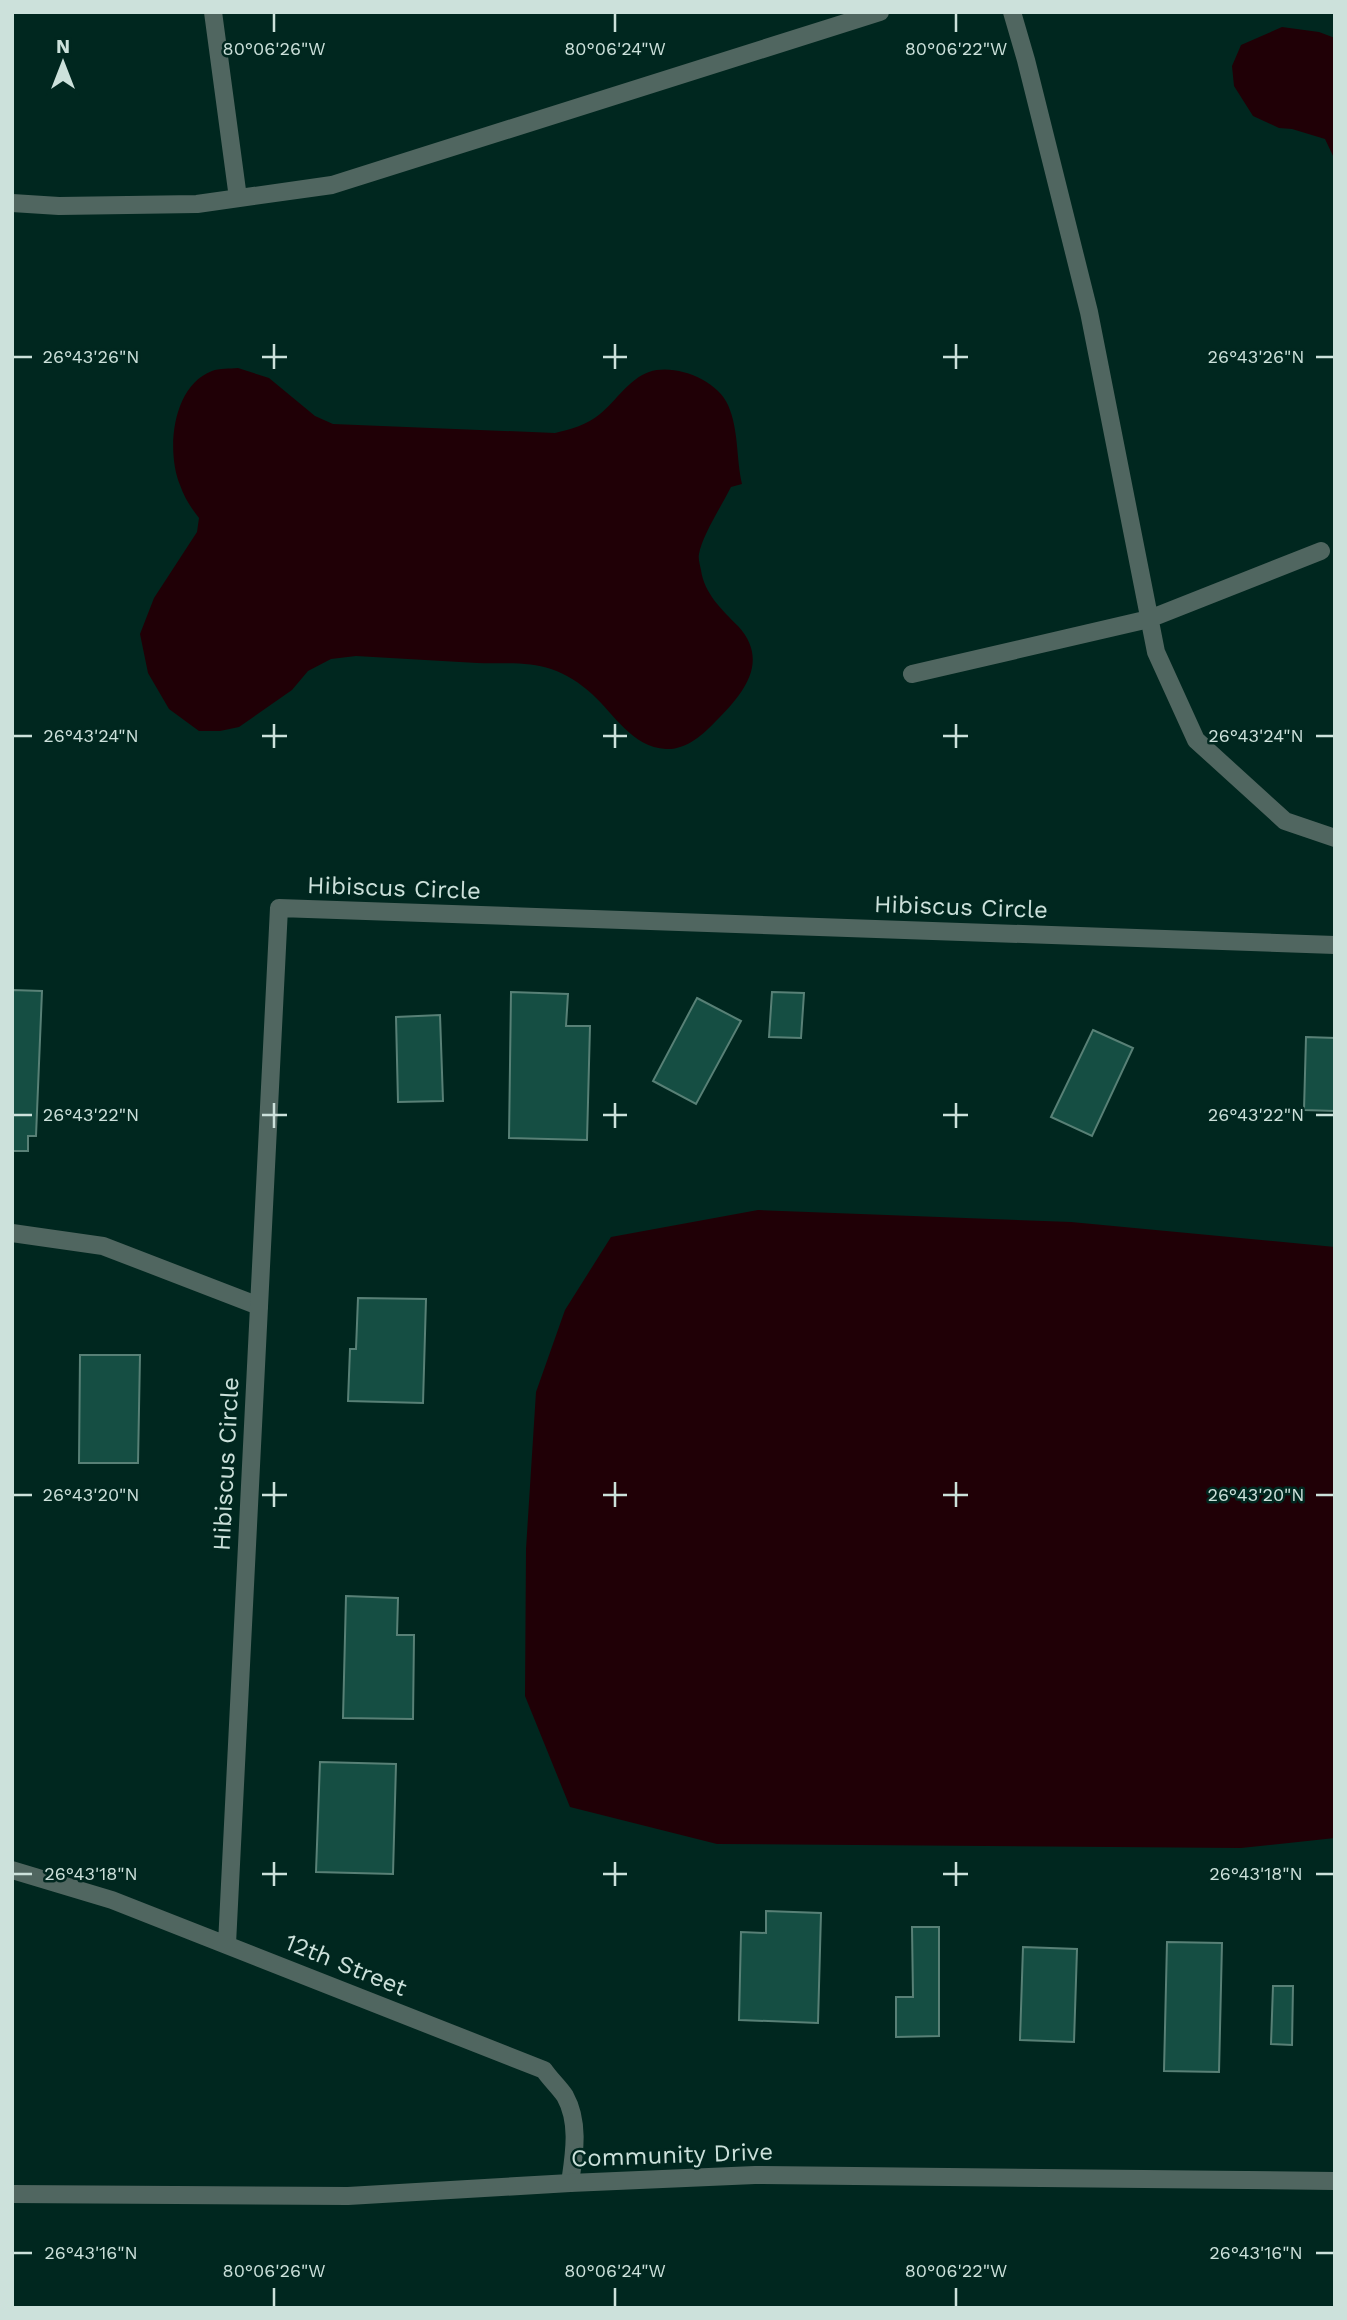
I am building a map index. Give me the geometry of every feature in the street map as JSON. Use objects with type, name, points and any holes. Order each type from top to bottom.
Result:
[{"type":"street","points":[[213,12],[238,198]]},
{"type":"street","points":[[12,203],[59,206],[197,204],[332,185],[880,12]]},
{"type":"street","points":[[1012,12],[1089,312],[1156,652],[1196,740],[1285,821],[1335,838]]},
{"type":"street","points":[[912,674],[1149,619],[1321,551]]},
{"type":"street","name":"Hibiscus Circle","points":[[227,1944],[279,908],[1335,945]]},
{"type":"street","points":[[12,1233],[103,1245],[259,1306]]},
{"type":"street","name":"12th Street","points":[[12,1870],[112,1900],[544,2070],[565,2097],[574,2125],[574,2154],[569,2183]]},
{"type":"street","name":"Community Drive","points":[[12,2194],[348,2196],[755,2175],[1335,2181]]},
{"type":"shaded area","points":[[1282,27],[1319,32],[1335,38],[1335,160],[1325,139],[1279,128],[1253,116],[1234,86],[1232,66],[1241,45]]},
{"type":"shaded area","points":[[238,368],[269,378],[315,416],[333,424],[555,433],[595,418],[629,385],[649,372],[671,370],[705,381],[723,396],[732,415],[742,484],[731,487],[704,538],[699,560],[710,594],[748,639],[752,665],[743,689],[726,711],[700,736],[680,747],[666,749],[654,747],[633,736],[578,683],[542,666],[356,656],[331,659],[308,671],[292,690],[239,727],[199,731],[169,709],[148,673],[140,634],[154,598],[197,532],[199,518],[182,489],[173,455],[173,438],[181,405],[188,390],[199,379],[215,370]]},
{"type":"shaded area","points":[[758,1210],[1071,1222],[1335,1247],[1335,1838],[1241,1848],[717,1844],[570,1807],[525,1696],[526,1549],[536,1392],[565,1310],[611,1237]]},
{"type":"building","points":[[12,990],[42,991],[36,1136],[28,1136],[28,1151],[12,1151]]},
{"type":"building","points":[[511,992],[568,994],[566,1026],[590,1026],[587,1140],[509,1138]]},
{"type":"building","points":[[772,992],[804,993],[801,1038],[769,1037]]},
{"type":"building","points":[[697,998],[741,1021],[696,1104],[653,1081]]},
{"type":"building","points":[[440,1015],[443,1101],[398,1102],[396,1017]]},
{"type":"building","points":[[1093,1030],[1133,1048],[1092,1136],[1051,1117]]},
{"type":"building","points":[[1306,1037],[1335,1038],[1335,1111],[1304,1110]]},
{"type":"building","points":[[358,1298],[426,1299],[423,1403],[348,1401],[350,1349],[356,1349]]},
{"type":"building","points":[[80,1355],[140,1355],[138,1463],[79,1463]]},
{"type":"building","points":[[346,1596],[398,1598],[397,1635],[414,1635],[413,1719],[343,1718]]},
{"type":"building","points":[[320,1762],[396,1764],[393,1874],[316,1872]]},
{"type":"building","points":[[766,1911],[821,1913],[818,2023],[739,2020],[741,1932],[766,1933]]},
{"type":"building","points":[[912,1927],[939,1927],[939,2036],[896,2037],[896,1997],[913,1997]]},
{"type":"building","points":[[1167,1942],[1222,1943],[1219,2072],[1164,2071]]},
{"type":"building","points":[[1023,1947],[1077,1949],[1074,2042],[1020,2040]]},
{"type":"building","points":[[1273,1986],[1293,1986],[1292,2045],[1271,2044]]}]
